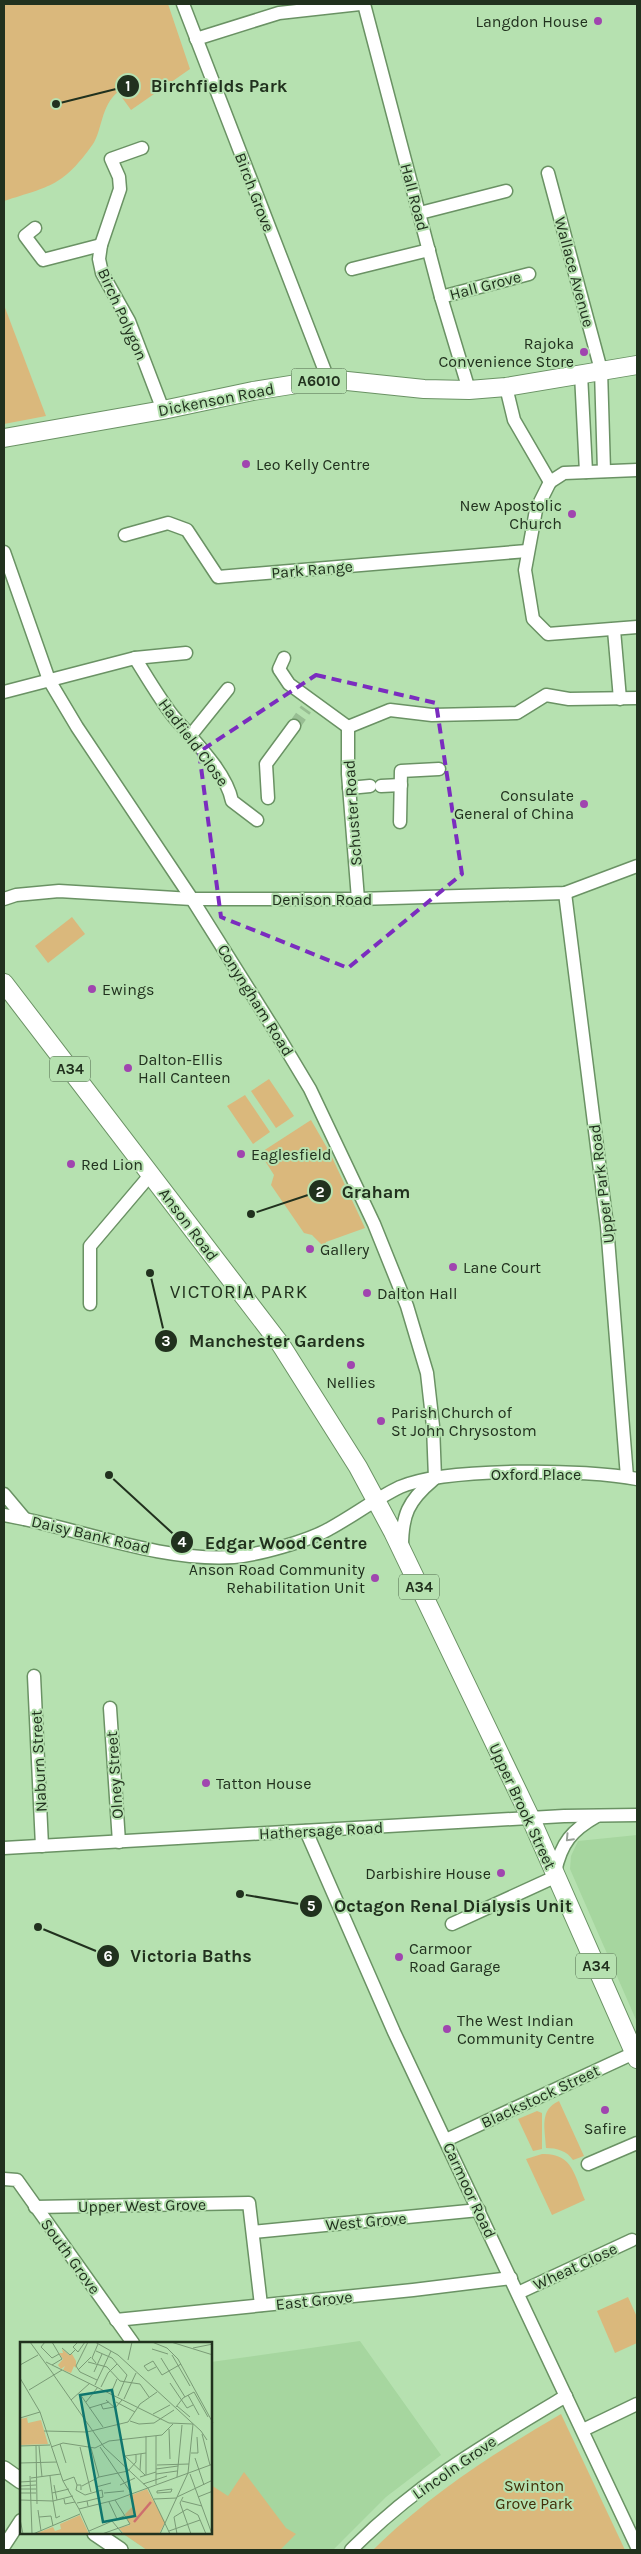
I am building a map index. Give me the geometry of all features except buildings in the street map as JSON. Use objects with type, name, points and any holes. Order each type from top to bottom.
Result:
[{"type":"highway","name":"Dickenson Road","points":[[4,438],[163,410],[253,391],[328,379],[424,389],[469,390],[506,387],[637,365]]},
{"type":"highway","name":"Anson Road","points":[[4,982],[281,1345],[376,1500],[441,1636]]},
{"type":"highway","name":"Upper Brook Street","points":[[441,1636],[531,1819],[636,2056]]},
{"type":"main road","points":[[4,2469],[20,2480]]},
{"type":"main road","points":[[96,2534],[120,2550]]},
{"type":"street","name":"Birch Grove","points":[[183,4],[328,379]]},
{"type":"street","points":[[196,39],[279,13],[362,4]]},
{"type":"street","name":"Hall Road","points":[[362,4],[420,213],[441,297],[469,390]]},
{"type":"street","name":"Birch Polygon","points":[[142,148],[111,160],[119,177],[120,189],[99,259],[102,273],[129,320],[163,410]]},
{"type":"street","name":"Wallace Avenue","points":[[548,173],[601,370],[604,471]]},
{"type":"street","points":[[420,213],[506,191]]},
{"type":"street","name":"Birch Polygon","points":[[35,228],[25,236],[43,260],[102,245]]},
{"type":"street","points":[[352,269],[429,250]]},
{"type":"street","name":"Hall Grove","points":[[441,297],[529,274]]},
{"type":"street","points":[[581,374],[586,472]]},
{"type":"street","points":[[506,387],[514,420],[550,482]]},
{"type":"street","points":[[637,470],[564,473],[550,482],[536,510],[525,570],[533,619],[548,634],[637,627]]},
{"type":"street","name":"Park Range","points":[[125,535],[168,523],[187,530],[218,577],[527,552]]},
{"type":"street","name":"Conyngham Road","points":[[4,552],[49,680],[77,727],[192,899],[310,1090],[382,1242],[407,1306],[427,1373],[433,1426],[435,1478]]},
{"type":"street","points":[[614,630],[620,699]]},
{"type":"street","points":[[4,692],[134,658],[186,653]]},
{"type":"street","name":"Hadfield Close","points":[[134,658],[172,716],[191,735],[230,788],[232,800],[257,820]]},
{"type":"street","points":[[284,658],[279,669],[289,684],[309,705],[348,727],[390,710],[432,715],[517,713],[546,695],[569,699],[637,698]]},
{"type":"street","points":[[191,735],[228,689]]},
{"type":"street","points":[[268,798],[266,764],[294,726]]},
{"type":"street","name":"Schuster Road","points":[[348,727],[349,788],[358,899]]},
{"type":"street","points":[[400,822],[401,770],[439,769]]},
{"type":"street","points":[[349,788],[401,785]]},
{"type":"street","name":"Denison Road","points":[[4,898],[59,891],[192,899],[358,899],[565,893],[637,866]]},
{"type":"street","name":"Upper Park Road","points":[[565,893],[607,1226],[632,1478]]},
{"type":"street","points":[[90,1304],[90,1246],[151,1174]]},
{"type":"street","name":"Oxford Place","points":[[376,1500],[408,1484],[435,1478],[535,1472],[632,1478]]},
{"type":"street","points":[[402,1551],[402,1528],[409,1505],[417,1493],[435,1478]]},
{"type":"street","points":[[4,1494],[25,1519]]},
{"type":"street","name":"Daisy Bank Road","points":[[4,1515],[123,1544],[185,1554],[234,1557],[277,1548],[326,1531],[376,1500]]},
{"type":"street","name":"Naburn Street","points":[[34,1676],[42,1846]]},
{"type":"street","name":"Olney Street","points":[[110,1708],[119,1842]]},
{"type":"street","points":[[452,1924],[556,1874],[558,1854],[563,1844],[583,1824],[599,1814]]},
{"type":"street","name":"Hathersage Road","points":[[4,1848],[599,1814],[637,1815]]},
{"type":"street","name":"Carmoor Road","points":[[306,1831],[394,2032],[637,2547]]},
{"type":"street","name":"Blackstock Street","points":[[446,2140],[636,2056]]},
{"type":"street","points":[[588,2164],[637,2143]]},
{"type":"street","name":"South Grove","points":[[4,2179],[17,2180],[132,2342]]},
{"type":"street","name":"Upper West Grove","points":[[36,2207],[249,2203],[253,2232]]},
{"type":"street","name":"West Grove","points":[[253,2232],[479,2210]]},
{"type":"street","points":[[253,2232],[261,2305]]},
{"type":"street","name":"Wheat Close","points":[[518,2293],[632,2240]]},
{"type":"street","name":"East Grove","points":[[116,2320],[511,2278]]},
{"type":"street","name":"Lincoln Grove","points":[[351,2550],[382,2520],[469,2453],[566,2396]]},
{"type":"street","points":[[583,2430],[637,2404]]},
{"type":"street","points":[[4,2546],[20,2522]]},
{"type":"highlighted area","points":[[316,675],[436,703],[462,874],[348,968],[221,917],[199,752]]},
{"type":"shaded area","points":[[637,1835],[637,2022],[570,1869],[571,1856],[578,1841]]},
{"type":"shaded area","points":[[360,2341],[441,2455],[386,2497],[333,2550],[147,2550],[123,2534],[212,2534],[212,2362]]},
{"type":"green space","points":[[4,4],[168,4],[190,69],[131,110],[118,92],[108,104],[96,139],[73,169],[55,183],[4,201]]},
{"type":"green space","points":[[4,305],[46,416],[4,424]]},
{"type":"green space","points":[[72,917],[85,934],[48,963],[35,946]]},
{"type":"green space","points":[[269,1079],[294,1116],[276,1128],[251,1091]]},
{"type":"green space","points":[[245,1095],[270,1132],[253,1144],[227,1106]]},
{"type":"green space","points":[[311,1120],[330,1153],[365,1228],[326,1242],[324,1247],[312,1235],[304,1233],[271,1185],[274,1175],[260,1153]]},
{"type":"green space","points":[[559,2101],[584,2156],[573,2160],[568,2154],[546,2148],[544,2127],[546,2115],[548,2109]]},
{"type":"green space","points":[[537,2111],[542,2113],[542,2149],[533,2151],[518,2119]]},
{"type":"green space","points":[[542,2154],[560,2157],[571,2167],[585,2200],[552,2215],[526,2159]]},
{"type":"green space","points":[[628,2297],[637,2317],[637,2343],[615,2353],[597,2311]]},
{"type":"green space","name":"Swinton Grove Park","points":[[561,2414],[625,2550],[373,2550],[416,2511],[462,2476]]},
{"type":"green space","points":[[244,2472],[286,2528],[296,2534],[280,2550],[147,2550],[123,2534],[212,2534],[212,2486],[228,2496]]},
{"type":"tunnel","points":[[294,726],[306,709]]},
{"type":"place","name":"Langdon House","points":[[598,21]]},
{"type":"place","name":"Birchfields Park","points":[[56,104]]},
{"type":"place","name":"Rajoka Convenience Store","points":[[584,352]]},
{"type":"place","name":"Leo Kelly Centre","points":[[246,464]]},
{"type":"place","name":"New Apostolic Church","points":[[572,514]]},
{"type":"place","name":"Consulate General of China","points":[[584,804]]},
{"type":"place","name":"Ewings","points":[[92,989]]},
{"type":"place","name":"Dalton-Ellis Hall Canteen","points":[[128,1068]]},
{"type":"place","name":"Eaglesfield","points":[[241,1154]]},
{"type":"place","name":"Red Lion","points":[[71,1164]]},
{"type":"place","name":"Graham","points":[[251,1214]]},
{"type":"place","name":"Gallery","points":[[310,1249]]},
{"type":"place","name":"Lane Court","points":[[453,1267]]},
{"type":"place","name":"Manchester Gardens","points":[[150,1273]]},
{"type":"place","name":"Dalton Hall","points":[[367,1293]]},
{"type":"place","name":"Nellies","points":[[351,1365]]},
{"type":"place","name":"Parish Church of St John Chrysostom","points":[[381,1421]]},
{"type":"place","name":"Edgar Wood Centre","points":[[109,1475]]},
{"type":"place","name":"Anson Road Community Rehabilitation Unit","points":[[375,1578]]},
{"type":"place","name":"Tatton House","points":[[206,1783]]},
{"type":"place","name":"Darbishire House","points":[[501,1873]]},
{"type":"place","name":"Octagon Renal Dialysis Unit","points":[[240,1894]]},
{"type":"place","name":"Victoria Baths","points":[[38,1927]]},
{"type":"place","name":"Carmoor Road Garage","points":[[399,1957]]},
{"type":"place","name":"The West Indian Community Centre","points":[[447,2029]]},
{"type":"place","name":"Safire","points":[[605,2110]]},
{"type":"district","name":"VICTORIA PARK","points":[[239,1291]]}]
